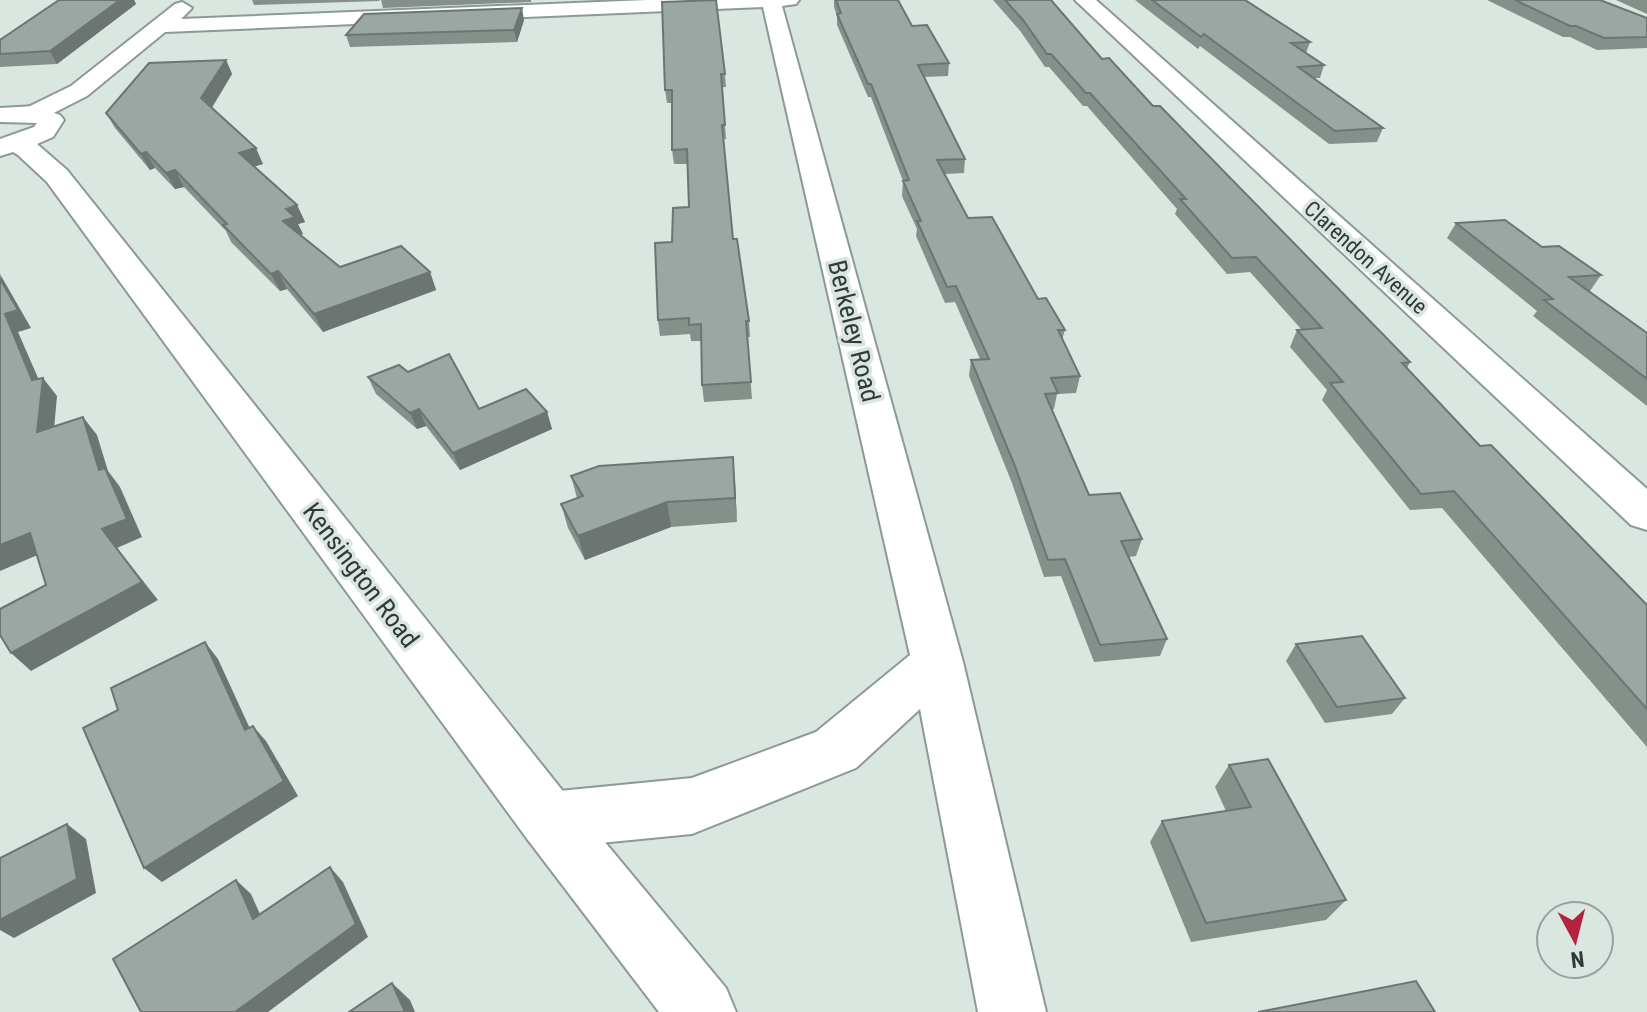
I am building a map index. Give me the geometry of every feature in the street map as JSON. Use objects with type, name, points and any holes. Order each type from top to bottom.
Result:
[{"type":"street","points":[[13,130],[79,91],[191,0]]},
{"type":"street","name":"Berkeley Road","points":[[771,0],[937,662],[1012,1012]]},
{"type":"street","points":[[160,26],[789,0]]},
{"type":"street","name":"Clarendon Avenue","points":[[1085,0],[1647,514]]},
{"type":"street","name":"Kensington Road","points":[[13,130],[27,149],[57,176],[549,820],[702,1012]]},
{"type":"street","points":[[549,820],[692,806],[836,750],[937,662]]},
{"type":"building","points":[[59,0],[120,0],[50,51],[0,54],[0,40]]},
{"type":"building","points":[[716,0],[725,74],[721,74],[725,125],[722,125],[733,239],[737,239],[749,321],[746,321],[751,382],[702,385],[701,324],[689,325],[689,318],[658,320],[655,243],[672,242],[673,208],[689,207],[687,149],[672,150],[672,90],[665,90],[662,2]]},
{"type":"building","points":[[836,0],[898,0],[912,26],[927,25],[949,63],[918,65],[965,159],[937,160],[968,218],[992,217],[1038,299],[1046,298],[1065,330],[1058,330],[1080,376],[1051,378],[1058,393],[1045,394],[1089,495],[1120,493],[1142,539],[1121,541],[1167,639],[1100,645],[1065,559],[1048,560],[1015,466],[971,360],[989,359],[956,286],[947,287],[917,221],[921,221],[903,181],[909,180],[871,84],[868,84],[837,14],[841,13]]},
{"type":"building","points":[[1005,0],[1051,0],[1102,59],[1109,58],[1153,106],[1160,106],[1410,362],[1402,363],[1480,446],[1491,445],[1647,605],[1647,709],[1454,491],[1421,494],[1330,383],[1343,382],[1297,330],[1322,328],[1256,257],[1232,258],[1180,199],[1186,199],[1090,93],[1086,93],[1051,54],[1047,54]]},
{"type":"building","points":[[1152,0],[1245,0],[1310,42],[1291,43],[1324,65],[1298,67],[1383,128],[1335,131],[1204,34],[1201,37]]},
{"type":"building","points":[[1515,0],[1600,0],[1647,18],[1647,37],[1604,38]]},
{"type":"building","points":[[522,8],[514,30],[346,35],[364,14]]},
{"type":"building","points":[[226,60],[201,98],[256,148],[239,153],[297,205],[286,209],[295,217],[283,221],[340,267],[401,246],[430,272],[314,314],[278,271],[271,274],[175,170],[166,173],[146,152],[141,154],[106,113],[149,63]]},
{"type":"building","points":[[1505,220],[1542,247],[1559,246],[1601,275],[1569,277],[1647,333],[1647,379],[1544,300],[1553,299],[1456,223]]},
{"type":"building","points":[[0,279],[18,310],[5,314],[32,380],[43,378],[37,432],[83,417],[99,470],[105,468],[127,519],[102,529],[142,582],[11,653],[0,635],[0,609],[46,585],[30,533],[0,545]]},
{"type":"building","points":[[449,354],[479,409],[526,389],[547,412],[453,453],[419,409],[410,413],[368,377],[399,365],[408,372]]},
{"type":"building","points":[[733,457],[735,498],[667,502],[578,536],[561,504],[583,496],[571,476],[599,466]]},
{"type":"building","points":[[1362,636],[1405,698],[1337,707],[1296,644]]},
{"type":"building","points":[[205,642],[245,730],[253,726],[284,781],[144,868],[83,728],[118,710],[111,688]]},
{"type":"building","points":[[1268,759],[1346,900],[1206,923],[1162,821],[1251,807],[1229,765]]},
{"type":"building","points":[[67,824],[77,879],[0,920],[0,858]]},
{"type":"building","points":[[330,867],[356,924],[235,1012],[141,1012],[113,959],[236,880],[253,919]]},
{"type":"building","points":[[1416,981],[1435,1012],[1258,1012]]},
{"type":"building","points":[[392,983],[405,1012],[349,1012]]}]
